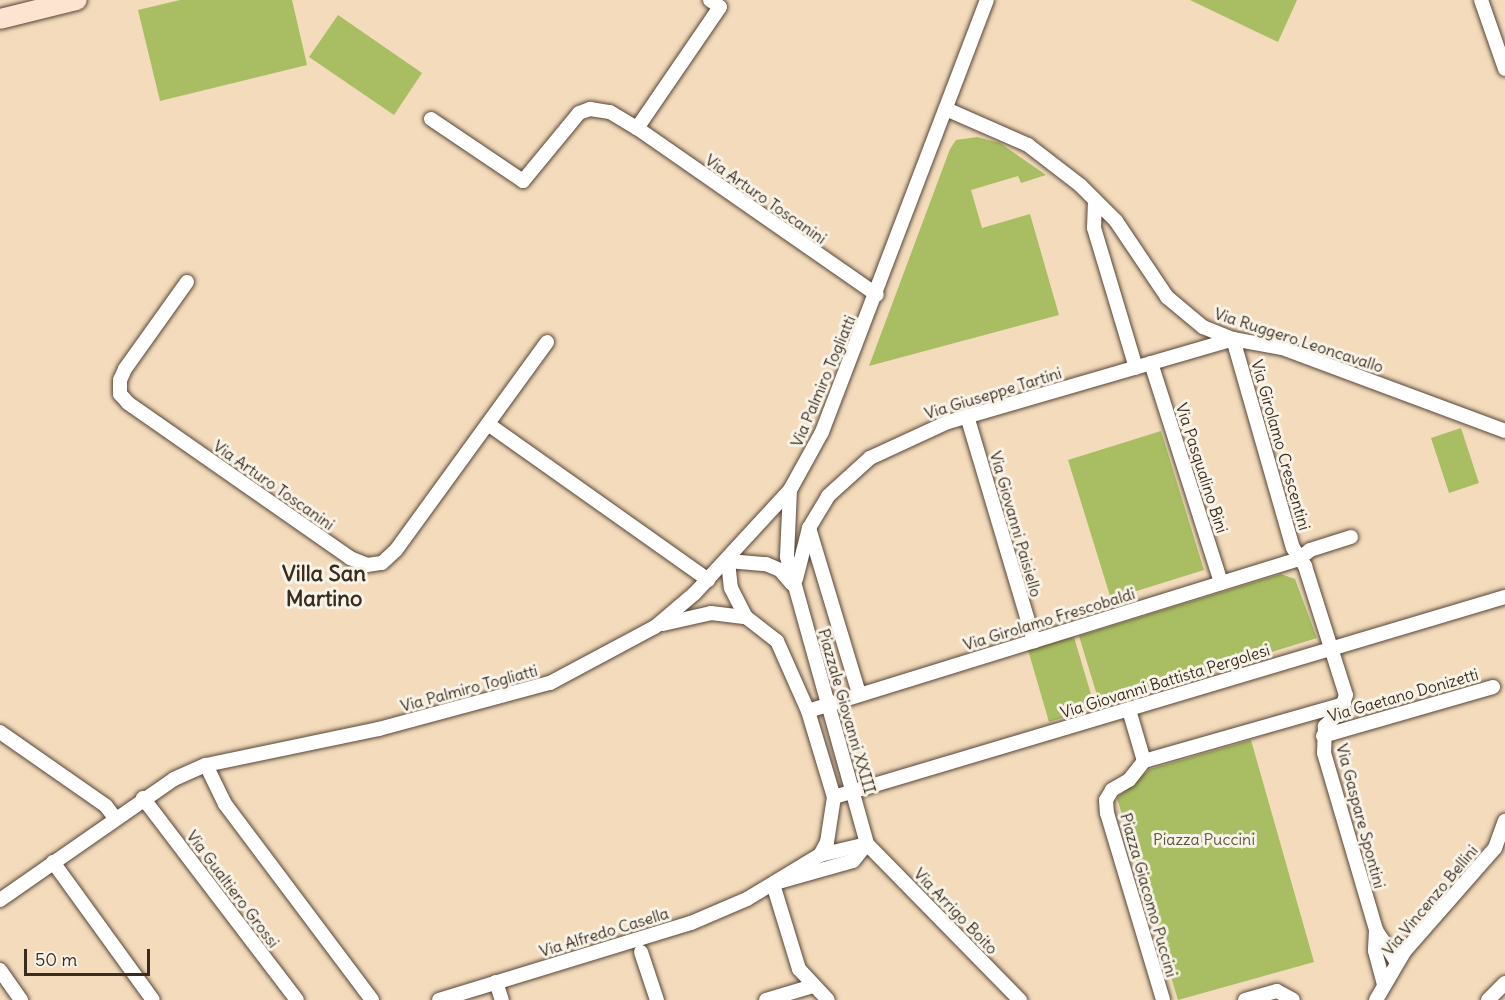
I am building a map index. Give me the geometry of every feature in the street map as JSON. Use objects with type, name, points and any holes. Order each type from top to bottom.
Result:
[{"type":"street","points":[[0,19],[76,0]]},
{"type":"street","points":[[637,128],[720,7],[710,0]]},
{"type":"street","name":"Via Palmiro Togliatti","points":[[0,900],[143,798],[206,765],[390,726],[531,689],[598,659],[655,627],[708,580],[728,561],[790,490],[822,432],[877,295],[987,0]]},
{"type":"street","points":[[1481,0],[1505,69]]},
{"type":"street","name":"Via Arturo Toscanini","points":[[431,119],[523,181],[579,113],[590,109],[610,112],[637,128],[877,295]]},
{"type":"street","name":"Via Ruggero Leoncavallo","points":[[946,110],[1000,130],[1028,145],[1095,200],[1116,220],[1167,297],[1203,327],[1233,339],[1307,357],[1425,398],[1505,430]]},
{"type":"street","points":[[1095,200],[1094,228],[1136,368]]},
{"type":"street","name":"Via Arturo Toscanini","points":[[187,282],[125,369],[120,380],[120,394],[128,403],[350,558],[367,565],[382,562],[390,555],[547,342]]},
{"type":"street","name":"Via Giuseppe Tartini","points":[[1175,356],[1195,341],[1203,327]]},
{"type":"street","name":"Via Giuseppe Tartini","points":[[795,588],[799,560],[809,528],[828,496],[870,458],[967,416],[1233,339]]},
{"type":"street","name":"Via Girolamo Crescentini","points":[[1233,339],[1299,559]]},
{"type":"street","name":"Via Pasqualino Bini","points":[[1151,363],[1221,583]]},
{"type":"street","name":"Via Giovanni Paisiello","points":[[967,416],[1034,641]]},
{"type":"street","points":[[488,424],[708,580]]},
{"type":"street","name":"Piazzale Giovanni XXIII","points":[[790,490],[786,557],[867,844]]},
{"type":"street","points":[[809,528],[859,694]]},
{"type":"street","name":"Via Girolamo Frescobaldi","points":[[808,711],[1299,559],[1310,550],[1352,537]]},
{"type":"street","points":[[1129,710],[1144,761],[1345,704],[1346,695],[1333,648],[1305,567],[1299,559]]},
{"type":"street","points":[[728,561],[731,588],[746,617],[777,640],[808,711],[834,797],[827,842],[820,855]]},
{"type":"street","name":"Piazzale Giovanni XXIII","points":[[728,561],[766,564],[780,570],[795,588]]},
{"type":"street","name":"Via Giovanni Battista Pergolesi","points":[[834,797],[1505,597]]},
{"type":"street","points":[[655,627],[711,613],[746,617]]},
{"type":"street","name":"Via Gaetano Donizetti","points":[[1323,736],[1493,687]]},
{"type":"street","name":"Via Gaspare Spontini","points":[[1345,704],[1324,726],[1324,753],[1376,930],[1397,962]]},
{"type":"street","points":[[0,732],[106,806],[115,818]]},
{"type":"street","name":"Piazza Giacomo Puccini","points":[[1144,761],[1129,780],[1112,790],[1106,800],[1107,813],[1163,1000]]},
{"type":"street","points":[[206,765],[225,804],[372,1000]]},
{"type":"street","name":"Via Gualtiero Grossi","points":[[143,798],[297,1000]]},
{"type":"street","name":"Via Vincenzo Bellini","points":[[1376,1000],[1397,962],[1495,848],[1505,821]]},
{"type":"street","name":"Via Alfredo Casella","points":[[773,884],[795,867],[820,855],[867,844]]},
{"type":"street","name":"Via Alfredo Casella","points":[[439,1000],[691,923],[773,884],[853,861],[867,844]]},
{"type":"street","name":"Via Arrigo Boito","points":[[867,844],[1020,1000]]},
{"type":"street","points":[[53,862],[153,1000]]},
{"type":"street","points":[[773,884],[800,969],[828,1000]]},
{"type":"street","name":"Via Gaspare Spontini","points":[[1376,930],[1375,951],[1384,984]]},
{"type":"street","points":[[641,952],[657,1000]]},
{"type":"street","points":[[0,970],[21,1000]]},
{"type":"street","points":[[496,982],[502,1000]]},
{"type":"street","points":[[1488,1000],[1505,983]]},
{"type":"street","points":[[766,1000],[813,986]]},
{"type":"street","points":[[1245,1000],[1277,991],[1293,1000]]},
{"type":"green space","points":[[180,0],[292,0],[307,65],[160,101],[138,10]]},
{"type":"green space","points":[[1190,0],[1297,0],[1278,42]]},
{"type":"green space","points":[[338,15],[422,73],[394,115],[309,57]]},
{"type":"green space","points":[[977,137],[1000,143],[1046,175],[1021,183],[1018,176],[971,190],[982,228],[1030,214],[1059,315],[869,366],[950,149],[956,140]]},
{"type":"green space","points":[[1461,428],[1479,483],[1449,493],[1431,438]]},
{"type":"green space","points":[[1161,431],[1204,570],[1111,599],[1068,460]]},
{"type":"green space","points":[[1281,574],[1295,579],[1317,638],[1100,705],[1079,636]]},
{"type":"green space","points":[[1074,637],[1095,708],[1049,722],[1028,650]]},
{"type":"green space","name":"Piazza Puccini","points":[[1251,740],[1314,962],[1178,1000],[1117,798],[1150,769]]},
{"type":"district","name":"Villa San Martino","points":[[324,586]]}]
